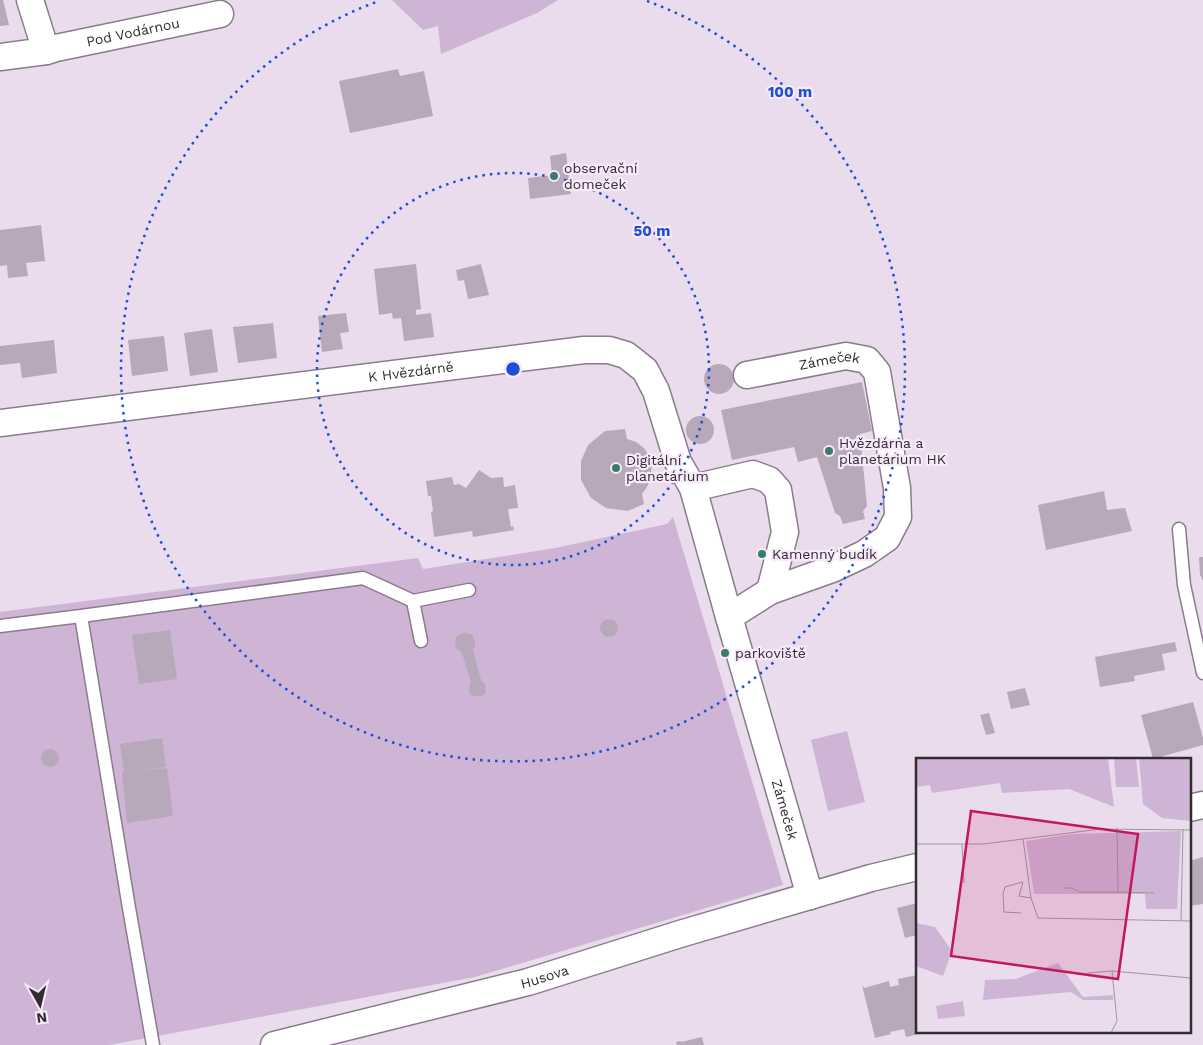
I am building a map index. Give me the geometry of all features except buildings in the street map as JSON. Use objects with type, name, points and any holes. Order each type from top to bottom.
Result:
[{"type":"street","points":[[30,0],[46,52]]},
{"type":"street","name":"Pod Vodárnou","points":[[0,57],[46,52],[56,48],[220,14]]},
{"type":"street","name":"K Hvězdárně","points":[[0,423],[574,351],[609,350],[626,355],[645,370],[656,391],[678,462],[693,488],[705,530]]},
{"type":"street","name":"Zámeček","points":[[729,617],[770,591],[864,554],[886,538],[898,517],[897,488],[877,372],[867,360],[846,356],[747,375]]},
{"type":"street","points":[[693,488],[753,474],[770,480],[778,490],[785,532],[770,591]]},
{"type":"street","name":"Zámeček","points":[[705,530],[810,896]]},
{"type":"street","points":[[1190,808],[1203,805]]},
{"type":"street","points":[[810,896],[916,867]]},
{"type":"street","name":"Husova","points":[[274,1045],[528,982],[680,934],[810,896]]},
{"type":"lane","points":[[1179,529],[1184,585],[1203,673]]},
{"type":"lane","points":[[0,626],[363,578],[413,602],[469,590]]},
{"type":"lane","points":[[413,602],[420,641]]},
{"type":"lane","points":[[81,616],[153,1045]]},
{"type":"shaded area","points":[[392,0],[558,0],[537,13],[441,54],[438,26],[423,30]]},
{"type":"shaded area","points":[[673,517],[783,885],[475,977],[109,1045],[0,1045],[0,612],[418,558],[423,569],[555,548],[667,524]]},
{"type":"shaded area","points":[[847,731],[865,802],[828,811],[811,740]]},
{"type":"place","name":"observační domeček","points":[[554,176]]},
{"type":"place","name":"Hvězdárna a planetárium HK","points":[[829,451]]},
{"type":"place","name":"Digitální planetárium","points":[[616,468]]},
{"type":"place","name":"Kamenný budík","points":[[762,554]]},
{"type":"place","name":"parkoviště","points":[[725,653]]}]
